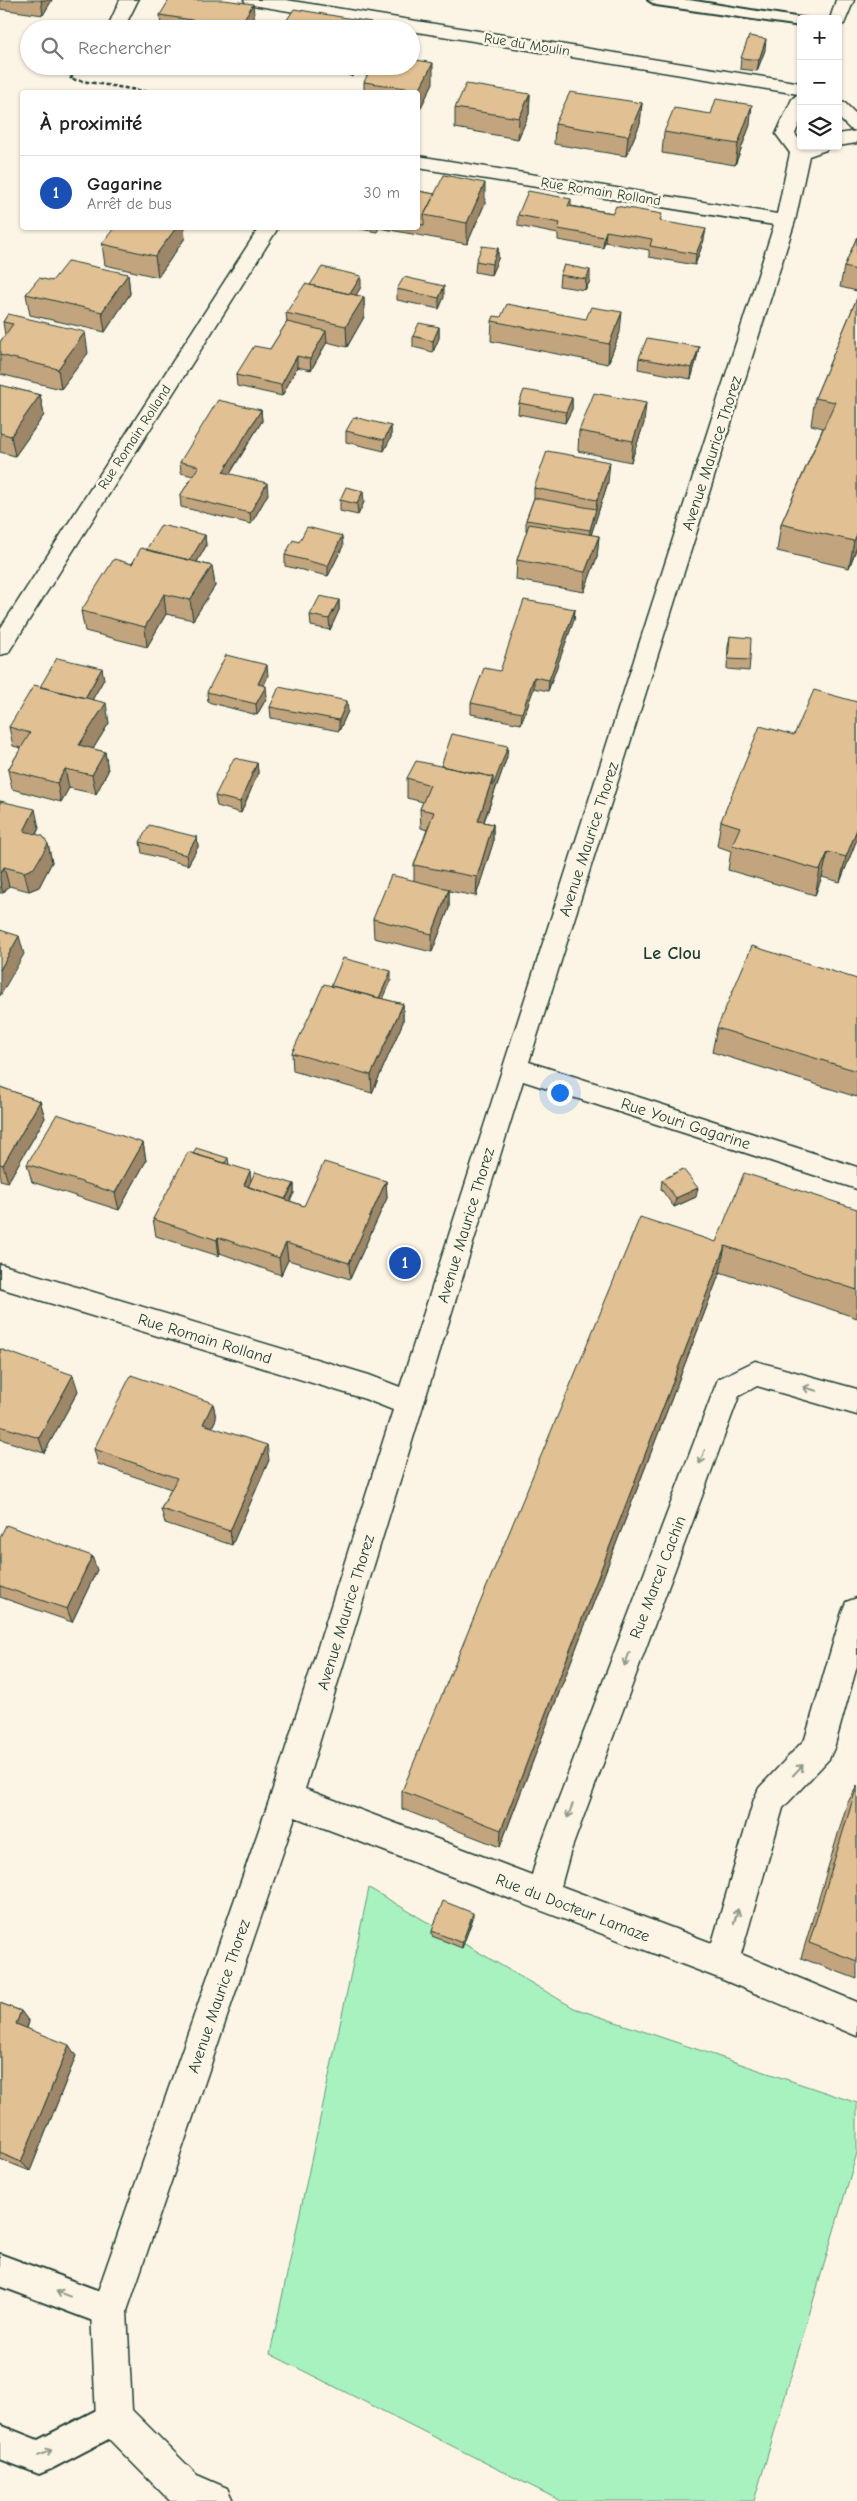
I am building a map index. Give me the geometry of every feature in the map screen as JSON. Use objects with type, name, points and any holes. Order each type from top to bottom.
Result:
[{"type":"street","points":[[120,20],[129,0]]},
{"type":"street","name":"Rue du Moulin","points":[[253,0],[376,20]]},
{"type":"street","points":[[840,15],[845,0]]},
{"type":"street","name":"Rue du Moulin","points":[[420,27],[797,88]]},
{"type":"street","points":[[797,108],[785,134],[797,142]]},
{"type":"street","points":[[842,111],[857,125]]},
{"type":"street","points":[[842,139],[857,137]]},
{"type":"street","name":"Avenue Maurice Thorez","points":[[109,2311],[286,1798],[514,1068],[785,221],[810,150]]},
{"type":"street","name":"Rue Romain Rolland","points":[[420,162],[785,221]]},
{"type":"street","name":"Rue Romain Rolland","points":[[0,647],[267,230]]},
{"type":"street","name":"Rue Youri Gagarine","points":[[514,1068],[857,1178]]},
{"type":"street","name":"Rue Romain Rolland","points":[[0,1276],[369,1388],[409,1404]]},
{"type":"street","name":"Rue Marcel Cachin","points":[[542,1895],[554,1853],[728,1388],[755,1373],[857,1402]]},
{"type":"street","points":[[722,1963],[770,1799],[818,1748],[857,1612]]},
{"type":"street","name":"Rue du Docteur Lamaze","points":[[286,1798],[722,1963],[857,2019]]},
{"type":"street","points":[[109,2311],[114,2418],[184,2489],[214,2501]]},
{"type":"lane","points":[[656,0],[674,1],[797,20]]},
{"type":"lane","points":[[0,2270],[109,2311]]},
{"type":"lane","points":[[0,2442],[39,2457],[114,2418]]},
{"type":"path","points":[[73,75],[70,79],[137,90]]},
{"type":"green space","points":[[369,1888],[574,2008],[857,2103],[857,2153],[754,2501],[561,2501],[270,2354]]},
{"type":"building","points":[[169,0],[224,0],[253,4],[243,20],[191,20],[160,15]]},
{"type":"building","points":[[294,9],[359,20],[287,20]]},
{"type":"building","points":[[749,36],[766,39],[759,60],[741,58]]},
{"type":"building","points":[[420,61],[433,63],[419,90],[364,82],[368,75],[420,75]]},
{"type":"building","points":[[466,84],[530,94],[519,118],[455,108]]},
{"type":"building","points":[[570,92],[642,103],[628,136],[555,124]]},
{"type":"building","points":[[716,99],[752,105],[738,144],[664,132],[674,108],[711,114]]},
{"type":"building","points":[[444,175],[485,183],[467,223],[424,215]]},
{"type":"building","points":[[420,191],[435,194],[424,215],[424,225],[420,224]]},
{"type":"building","points":[[528,191],[571,199],[568,206],[613,213],[616,206],[662,214],[660,221],[706,229],[696,254],[650,246],[652,239],[606,231],[604,237],[558,229],[560,223],[518,215]]},
{"type":"building","points":[[112,230],[174,230],[155,256],[102,244]]},
{"type":"building","points":[[857,237],[857,270],[844,267]]},
{"type":"building","points":[[482,246],[498,248],[492,264],[476,261]]},
{"type":"building","points":[[68,261],[128,274],[102,312],[26,294],[39,278],[52,281]]},
{"type":"building","points":[[564,265],[590,270],[586,279],[560,275]]},
{"type":"building","points":[[322,267],[361,276],[350,294],[310,285]]},
{"type":"building","points":[[404,277],[444,286],[439,298],[397,289]]},
{"type":"building","points":[[305,284],[364,297],[346,326],[286,313]]},
{"type":"building","points":[[857,298],[857,534],[854,541],[781,524],[835,402],[815,398]]},
{"type":"building","points":[[507,304],[586,319],[591,307],[622,312],[609,344],[492,321],[494,316],[501,317]]},
{"type":"building","points":[[8,314],[85,332],[58,369],[0,355],[0,342],[13,324],[3,322]]},
{"type":"building","points":[[287,322],[326,331],[310,359],[297,356],[281,385],[236,375],[254,346],[270,349]]},
{"type":"building","points":[[419,323],[439,327],[433,341],[413,336]]},
{"type":"building","points":[[647,338],[699,347],[692,368],[639,358]]},
{"type":"building","points":[[0,385],[40,395],[11,436],[0,433]]},
{"type":"building","points":[[524,390],[572,398],[566,412],[519,403]]},
{"type":"building","points":[[594,393],[646,403],[633,441],[579,431]]},
{"type":"building","points":[[218,400],[261,410],[223,472],[267,483],[250,513],[180,496],[199,466],[180,462]]},
{"type":"building","points":[[354,417],[391,426],[384,440],[346,431]]},
{"type":"building","points":[[547,451],[610,462],[597,500],[534,488]]},
{"type":"building","points":[[346,487],[363,491],[357,504],[340,500]]},
{"type":"building","points":[[534,498],[596,509],[590,530],[526,520]]},
{"type":"building","points":[[529,524],[599,536],[585,572],[517,560]]},
{"type":"building","points":[[161,525],[205,535],[190,560],[146,550]]},
{"type":"building","points":[[307,527],[342,536],[328,566],[285,555],[293,540],[299,542]]},
{"type":"building","points":[[141,548],[212,566],[190,600],[164,594],[145,627],[81,611],[114,559],[132,564]]},
{"type":"building","points":[[320,596],[339,600],[329,619],[310,615]]},
{"type":"building","points":[[524,600],[575,609],[549,680],[534,677],[522,713],[471,703],[484,668],[500,671]]},
{"type":"building","points":[[730,636],[751,638],[750,660],[728,659]]},
{"type":"building","points":[[226,655],[267,665],[258,684],[266,686],[256,704],[207,692]]},
{"type":"building","points":[[57,658],[102,668],[85,698],[40,687]]},
{"type":"building","points":[[34,685],[106,703],[79,745],[105,752],[92,775],[65,769],[57,783],[8,770],[30,733],[9,727]]},
{"type":"building","points":[[279,687],[347,701],[339,720],[270,707]]},
{"type":"building","points":[[814,690],[857,702],[857,829],[846,857],[828,852],[820,870],[732,845],[740,827],[721,821],[760,726],[794,735]]},
{"type":"building","points":[[452,734],[508,746],[493,786],[493,777],[441,766]]},
{"type":"building","points":[[234,758],[257,763],[240,802],[215,796]]},
{"type":"building","points":[[416,761],[493,777],[478,821],[493,824],[477,877],[414,865],[434,812],[420,809],[430,785],[407,778]]},
{"type":"building","points":[[0,801],[35,809],[24,831],[43,836],[48,844],[34,868],[24,872],[4,867],[0,873]]},
{"type":"building","points":[[149,825],[197,837],[186,855],[140,842]]},
{"type":"building","points":[[391,875],[449,889],[432,934],[373,919]]},
{"type":"building","points":[[0,930],[19,936],[0,970]]},
{"type":"building","points":[[752,946],[857,979],[857,1071],[717,1028]]},
{"type":"building","points":[[343,958],[391,971],[379,998],[331,986]]},
{"type":"building","points":[[324,984],[403,1004],[371,1075],[292,1053]]},
{"type":"building","points":[[0,1087],[40,1101],[3,1165],[0,1164]]},
{"type":"building","points":[[57,1114],[143,1143],[115,1193],[27,1164]]},
{"type":"building","points":[[196,1148],[228,1158],[225,1163],[193,1154]]},
{"type":"building","points":[[188,1152],[250,1171],[244,1185],[304,1206],[324,1162],[386,1181],[349,1263],[286,1243],[279,1258],[218,1237],[217,1240],[153,1219]]},
{"type":"building","points":[[683,1169],[698,1188],[676,1198],[662,1180]]},
{"type":"building","points":[[255,1172],[294,1184],[285,1199],[248,1187]]},
{"type":"building","points":[[744,1173],[857,1209],[857,1290],[725,1246],[501,1830],[402,1791],[640,1217],[716,1242]]},
{"type":"building","points":[[0,1349],[73,1375],[39,1438],[0,1426]]},
{"type":"building","points":[[131,1375],[213,1403],[203,1424],[267,1445],[230,1531],[161,1509],[177,1478],[94,1449]]},
{"type":"building","points":[[6,1525],[92,1556],[67,1609],[0,1586],[0,1537]]},
{"type":"building","points":[[857,1786],[857,1961],[809,1943]]},
{"type":"building","points":[[443,1901],[473,1913],[462,1943],[432,1931]]},
{"type":"building","points":[[0,2003],[21,2011],[16,2024],[69,2045],[21,2162],[0,2153]]},
{"type":"place","name":"Gagarine","points":[[405,1263]]},
{"type":"district","name":"Le Clou","points":[[672,953]]}]
